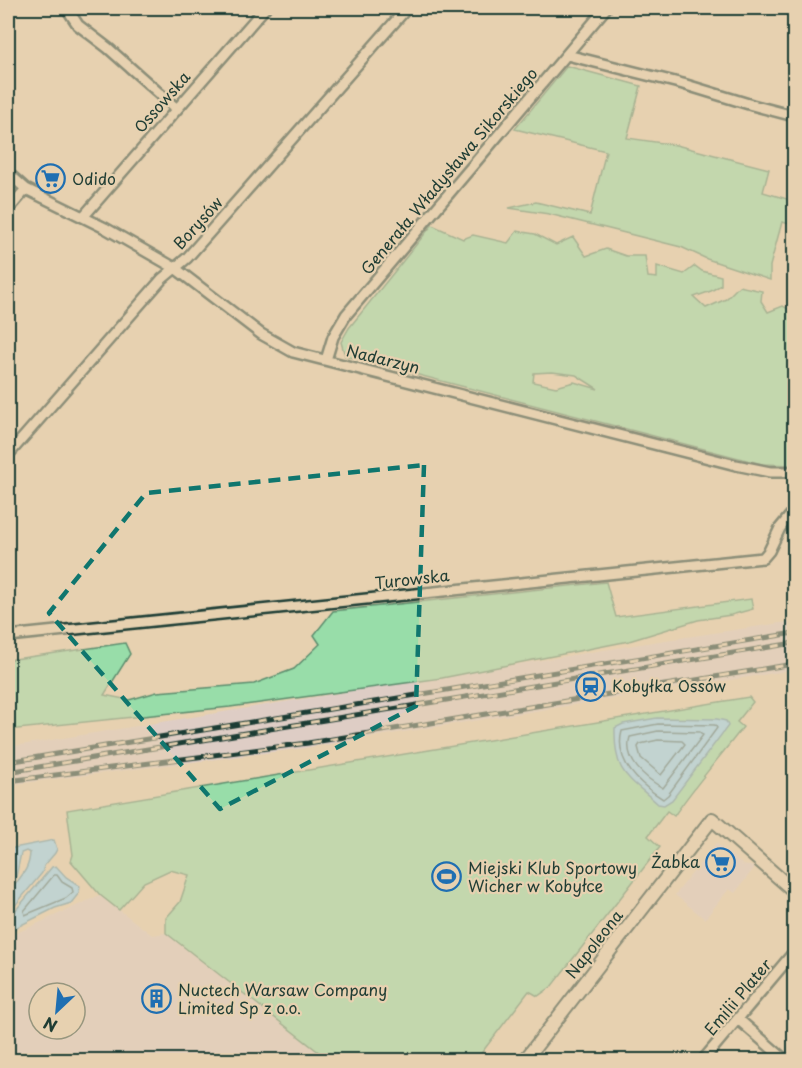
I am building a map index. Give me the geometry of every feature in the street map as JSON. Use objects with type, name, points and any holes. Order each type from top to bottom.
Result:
[{"type":"street","points":[[69,8],[68,10],[78,25],[108,48],[177,109]]},
{"type":"street","name":"Ossowska","points":[[83,217],[265,8]]},
{"type":"street","name":"Borysów","points":[[8,455],[162,279],[187,258],[407,8]]},
{"type":"street","name":"Generała Władysława Sikorskiego","points":[[326,360],[333,337],[346,315],[606,8]]},
{"type":"street","points":[[567,55],[683,84],[795,116]]},
{"type":"street","name":"Nadarzyn","points":[[8,173],[26,189],[83,217],[175,268],[280,346],[293,352],[736,465],[770,472],[795,472]]},
{"type":"street","points":[[8,210],[26,189]]},
{"type":"street","name":"Turowska","points":[[8,636],[763,558],[780,528],[795,511]]},
{"type":"street","name":"Napoleona","points":[[525,1060],[712,819],[795,891]]},
{"type":"street","name":"Emilii Plater","points":[[704,1060],[795,952]]},
{"type":"street","points":[[738,1019],[785,1060]]},
{"type":"highlighted area","points":[[424,465],[416,706],[220,809],[49,613],[146,493]]},
{"type":"shaded area","points":[[794,621],[794,668],[781,672],[304,748],[8,785],[8,747]]},
{"type":"shaded area","points":[[716,843],[743,865],[755,867],[735,893],[729,889],[705,919],[675,895]]},
{"type":"shaded area","points":[[100,895],[152,935],[166,933],[329,1060],[8,1060],[8,937]]},
{"type":"green space","points":[[567,66],[641,86],[627,138],[676,145],[769,169],[763,192],[794,201],[794,225],[782,222],[770,266],[770,280],[707,259],[681,247],[549,214],[509,208],[536,202],[590,215],[606,151],[515,129]]},
{"type":"green space","points":[[432,225],[463,239],[473,235],[508,243],[517,231],[535,234],[556,245],[573,237],[586,256],[606,249],[626,256],[645,256],[648,277],[657,278],[657,266],[684,274],[695,266],[702,271],[721,276],[721,285],[694,297],[706,308],[726,299],[739,286],[762,291],[761,301],[768,312],[783,306],[794,312],[794,465],[762,464],[345,356],[341,342],[349,328]],"holes":[[[552,372],[576,375],[598,389],[574,382],[556,387],[533,382],[534,373]]]},
{"type":"green space","points":[[606,582],[616,617],[751,599],[753,609],[698,620],[629,641],[442,678],[230,707],[8,730],[8,660],[125,643],[130,654],[104,695],[129,700],[157,692],[254,684],[294,669],[320,644],[314,635],[333,611]]},
{"type":"green space","name":"Miejski Klub Sportowy Wicher w Kobyłce","points":[[749,697],[753,702],[737,722],[743,727],[674,816],[667,811],[648,836],[660,847],[551,987],[538,996],[529,991],[476,1060],[411,1060],[406,1057],[404,1060],[329,1060],[166,933],[166,918],[180,902],[189,875],[170,870],[144,882],[119,910],[100,895],[71,861],[73,855],[67,810]]},
{"type":"water","points":[[657,718],[717,719],[726,721],[728,726],[672,800],[664,805],[658,804],[624,773],[615,743],[615,728],[623,724]]},
{"type":"water","points":[[54,840],[57,849],[55,853],[44,866],[42,873],[12,909],[15,911],[52,867],[56,866],[66,877],[80,886],[79,893],[71,903],[55,908],[8,933],[10,915],[7,900],[27,867],[30,853],[26,851],[21,853],[16,877],[8,888],[8,849]]},
{"type":"railway","points":[[8,762],[794,633]]},
{"type":"railway","points":[[8,772],[794,643]]},
{"type":"railway","points":[[8,781],[308,743],[794,664]]},
{"type":"place","name":"Odido","points":[[51,179]]},
{"type":"place","name":"Kobyłka Ossów","points":[[591,686]]},
{"type":"place","name":"Żabka","points":[[721,862]]},
{"type":"place","name":"Miejski Klub Sportowy Wicher w Kobyłce","points":[[447,877]]},
{"type":"place","name":"Nuctech Warsaw Company Limited Sp z o.o.","points":[[157,999]]}]
